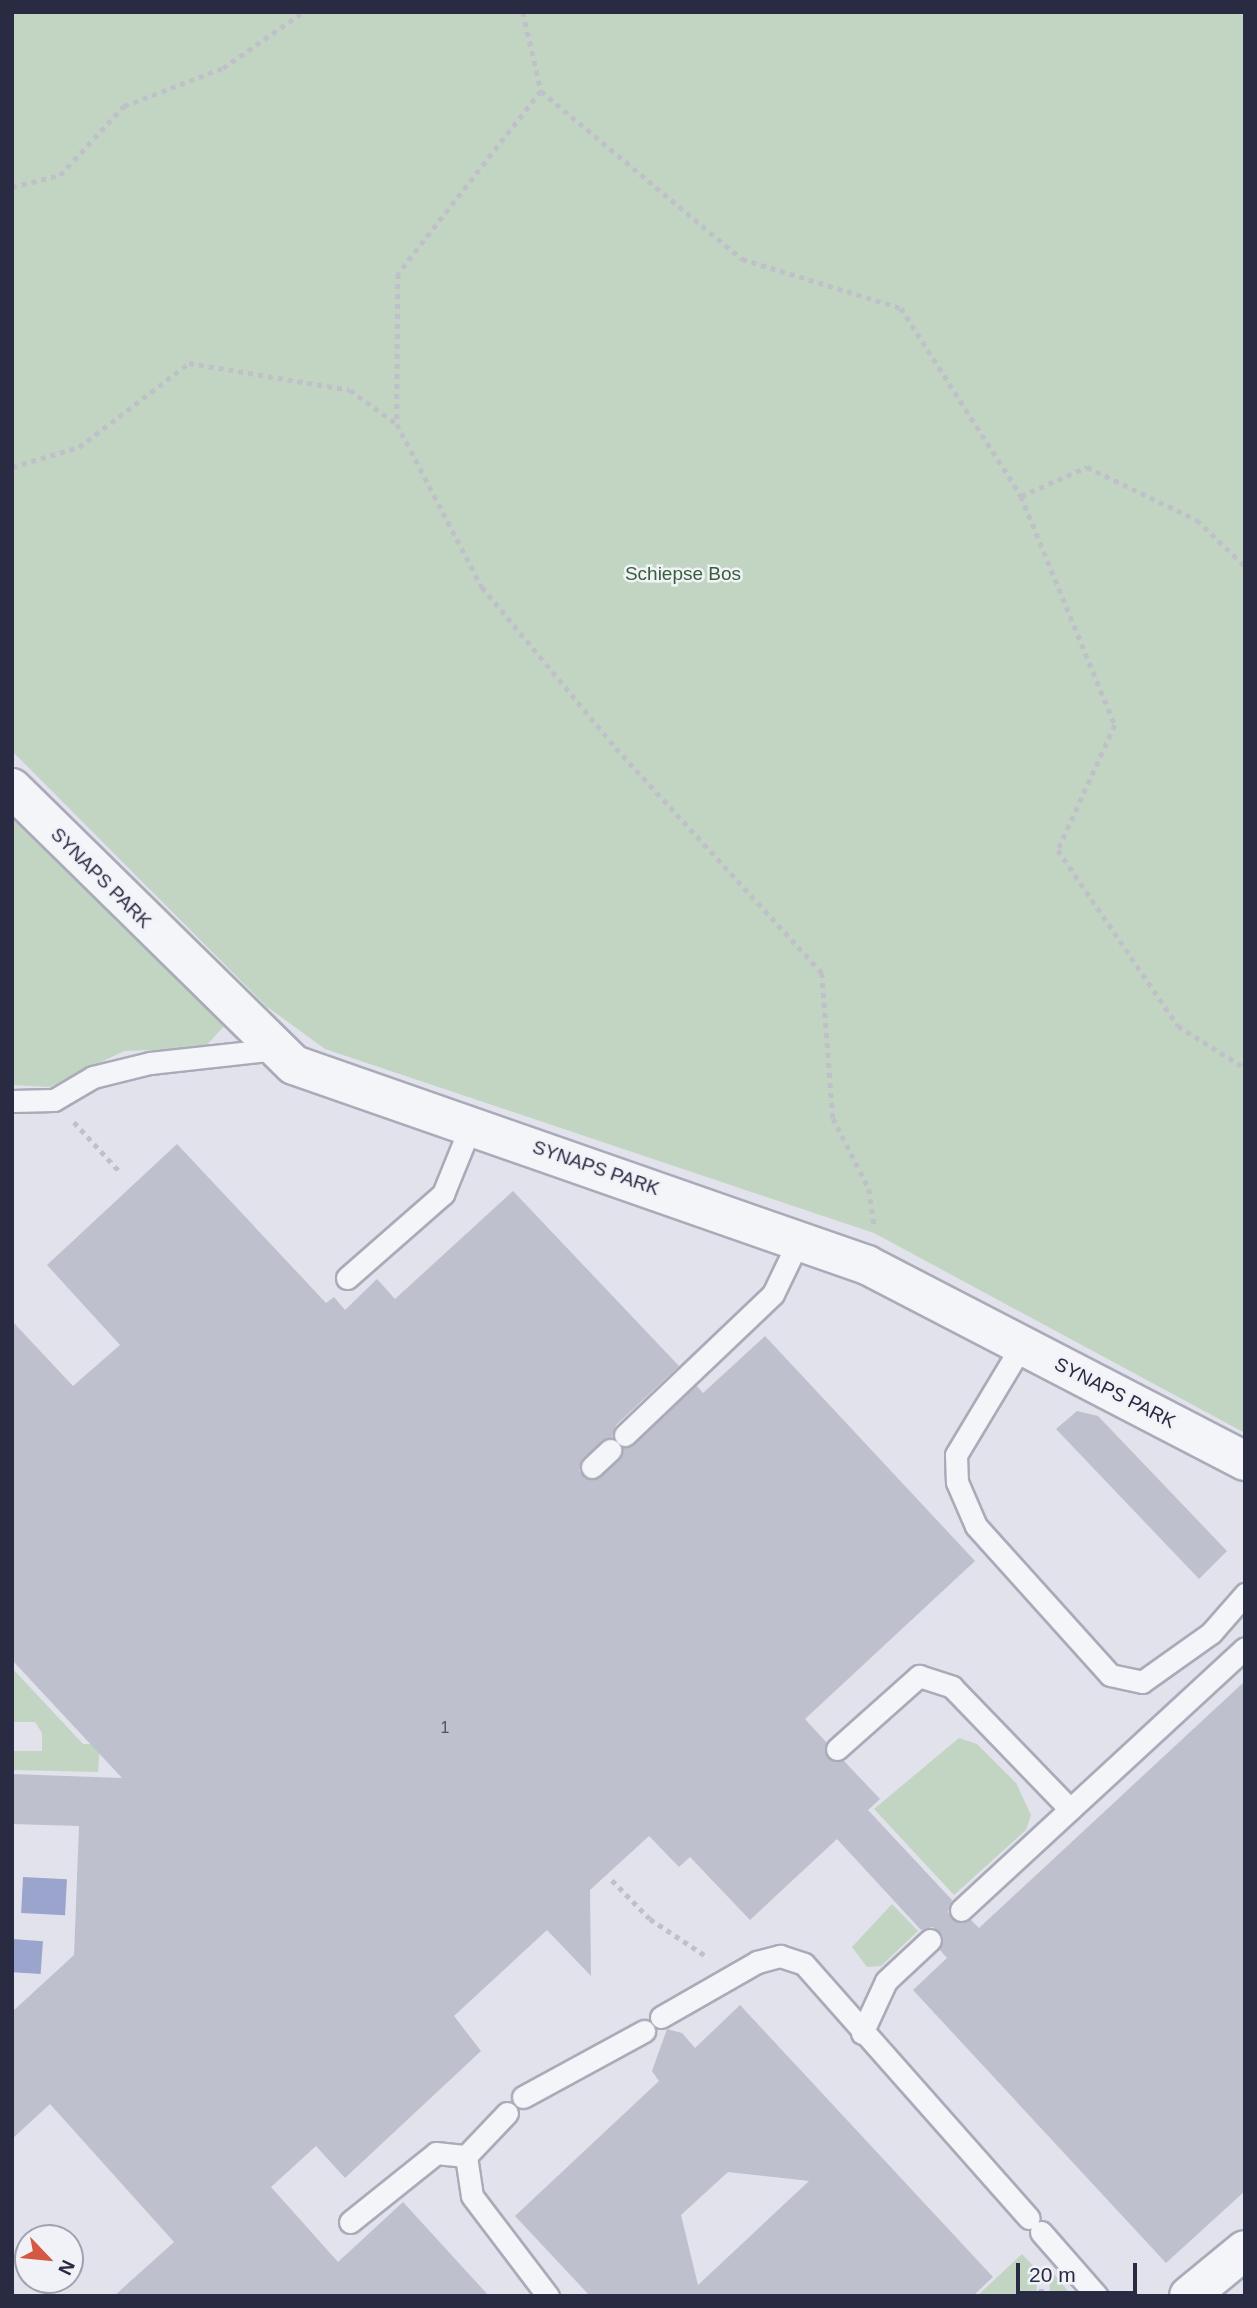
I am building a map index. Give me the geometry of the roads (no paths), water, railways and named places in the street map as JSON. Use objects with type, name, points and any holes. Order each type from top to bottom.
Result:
[{"type":"street","name":"SYNAPS PARK","points":[[12,788],[294,1065],[867,1265],[1245,1461]]},
{"type":"street","points":[[1189,2296],[1245,2250]]},
{"type":"lane","points":[[12,1101],[54,1100],[93,1077],[150,1063],[276,1049]]},
{"type":"lane","points":[[347,1278],[443,1194],[471,1125]]},
{"type":"lane","points":[[625,1435],[773,1294],[799,1240]]},
{"type":"lane","points":[[1022,1345],[956,1455],[957,1482],[985,1536],[1110,1675],[1131,1680],[1142,1682],[1212,1633],[1245,1594]]},
{"type":"lane","points":[[592,1467],[610,1450]]},
{"type":"lane","points":[[961,1910],[1245,1648]]},
{"type":"lane","points":[[837,1749],[919,1676],[952,1687],[1070,1809]]},
{"type":"lane","points":[[863,2033],[886,1981],[928,1930]]},
{"type":"lane","points":[[661,2017],[740,1971],[780,1956],[804,1964],[1097,2296]]},
{"type":"lane","points":[[523,2097],[644,2031]]},
{"type":"lane","points":[[466,2156],[507,2113]]},
{"type":"lane","points":[[350,2221],[436,2153],[466,2156]]},
{"type":"lane","points":[[466,2156],[472,2196],[548,2296]]},
{"type":"water","points":[[23,1877],[67,1879],[65,1915],[21,1913]]},
{"type":"water","points":[[12,1939],[43,1941],[41,1974],[12,1972]]},
{"type":"park label","name":"Schiepse Bos","points":[[683,574]]}]
